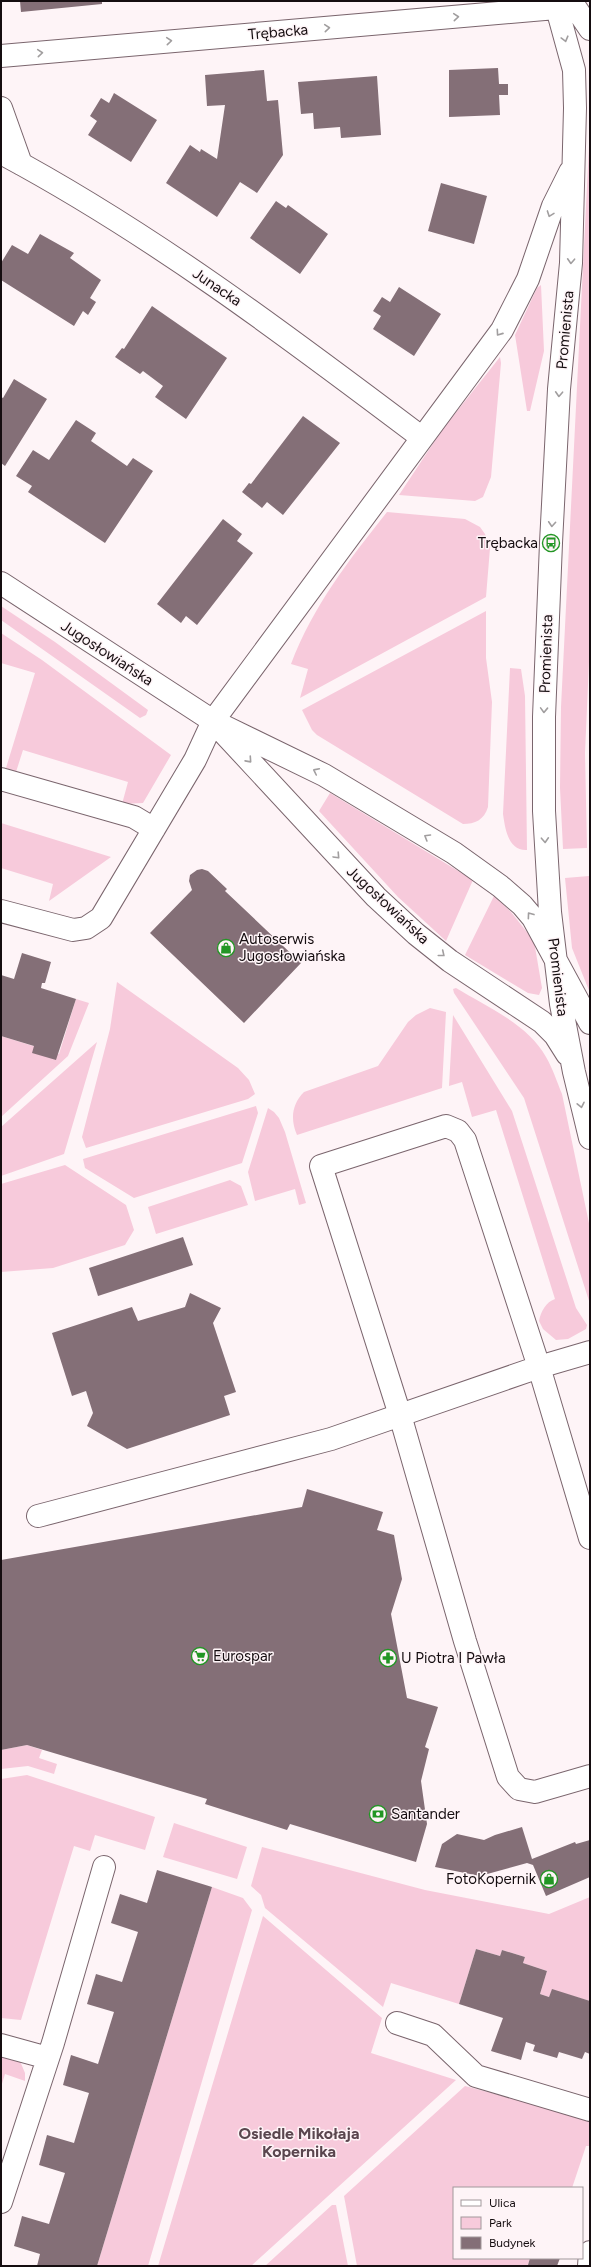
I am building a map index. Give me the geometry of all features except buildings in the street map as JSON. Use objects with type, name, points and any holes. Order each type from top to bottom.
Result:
[{"type":"street","points":[[560,3],[590,29]]},
{"type":"street","name":"Trębacka","points":[[1,56],[560,3]]},
{"type":"street","name":"Promienista","points":[[560,3],[574,70],[573,166],[571,263],[559,389],[550,543],[544,717],[545,841],[555,956],[561,1004],[574,1072],[590,1138]]},
{"type":"street","points":[[1,108],[22,164]]},
{"type":"street","name":"Junacka","points":[[1,153],[22,164],[133,232],[240,302],[421,437]]},
{"type":"street","name":"Promienista","points":[[1,911],[51,926],[73,930],[86,928],[101,918],[195,760],[213,721],[421,437],[465,381],[511,314],[528,279],[553,206],[573,166]]},
{"type":"street","name":"Jugosłowiańska","points":[[1,583],[213,721],[324,775],[464,860],[522,905],[533,918],[590,1022]]},
{"type":"street","name":"Jugosłowiańska","points":[[213,721],[342,862],[416,934],[450,961],[488,988],[528,1012],[549,1028],[566,1052],[574,1072]]},
{"type":"street","points":[[1,779],[134,817],[154,829]]},
{"type":"street","points":[[590,1538],[539,1367],[465,1140],[458,1131],[446,1126],[321,1166],[400,1415],[465,1641],[508,1777],[519,1789],[535,1792],[590,1776]]},
{"type":"street","points":[[38,1516],[331,1439],[539,1367],[590,1352]]},
{"type":"street","points":[[1,2202],[48,2058],[104,1866]]},
{"type":"street","points":[[397,2023],[433,2035],[476,2076],[590,2110]]},
{"type":"street","points":[[1,2045],[48,2058]]},
{"type":"street","points":[[589,2266],[590,2252]]},
{"type":"green space","points":[[589,146],[590,639],[585,753],[587,848],[563,849],[560,788],[561,707]]},
{"type":"green space","points":[[541,285],[544,351],[530,411],[527,411],[515,335],[537,288]]},
{"type":"green space","points":[[500,357],[501,363],[491,477],[483,497],[475,501],[399,495],[442,430]]},
{"type":"green space","points":[[387,512],[465,519],[480,527],[485,534],[490,548],[486,597],[300,698],[308,669],[291,664],[300,643],[333,584]]},
{"type":"green space","points":[[1,606],[55,642],[148,710],[146,715],[140,718],[1,620]]},
{"type":"green space","points":[[486,611],[486,658],[492,702],[488,807],[481,818],[475,822],[463,824],[317,735],[312,730],[302,710]]},
{"type":"green space","points":[[1,633],[42,660],[171,755],[143,803],[122,804],[128,782],[23,750],[16,772],[6,768],[35,673],[1,663]]},
{"type":"green space","points":[[510,668],[521,669],[525,696],[527,850],[516,847],[512,843],[506,832],[503,814]]},
{"type":"green space","points":[[330,793],[473,880],[446,941],[398,897],[319,811]]},
{"type":"green space","points":[[1,823],[111,857],[49,901],[53,884],[1,868]]},
{"type":"green space","points":[[589,876],[590,993],[572,948],[565,878]]},
{"type":"green space","points":[[494,896],[511,912],[534,941],[542,988],[539,995],[528,993],[465,955]]},
{"type":"green space","points":[[117,982],[238,1068],[249,1080],[255,1094],[248,1099],[86,1148],[82,1137],[110,1029]]},
{"type":"green space","points":[[456,988],[506,1017],[529,1035],[546,1057],[553,1071],[562,1094],[590,1228],[590,1304],[524,1098],[454,993],[453,989]]},
{"type":"green space","points":[[76,999],[89,1003],[68,1056],[1,1117],[1,1036],[59,1054]]},
{"type":"green space","points":[[430,1008],[446,1012],[442,1088],[297,1135],[293,1123],[293,1112],[297,1102],[304,1092],[378,1066],[408,1022],[416,1015]]},
{"type":"green space","points":[[453,1015],[512,1111],[576,1308],[587,1325],[586,1329],[568,1339],[556,1340],[543,1329],[539,1321],[544,1307],[555,1299],[496,1110],[472,1117],[462,1082],[449,1086]]},
{"type":"green space","points":[[97,1042],[64,1154],[1,1176],[1,1127]]},
{"type":"green space","points":[[256,1106],[258,1113],[242,1163],[134,1198],[85,1168],[83,1159]]},
{"type":"green space","points":[[268,1108],[279,1118],[285,1132],[306,1203],[299,1205],[295,1189],[255,1201],[248,1172]]},
{"type":"green space","points":[[65,1165],[126,1205],[134,1230],[125,1245],[53,1268],[1,1272],[1,1184]]},
{"type":"green space","points":[[230,1180],[241,1186],[248,1205],[156,1234],[148,1207]]},
{"type":"green space","points":[[27,1745],[42,1750],[39,1758],[57,1764],[54,1774],[28,1766],[1,1769],[1,1750]]},
{"type":"green space","points":[[27,1775],[155,1817],[145,1850],[95,1835],[90,1851],[74,1846],[21,2020],[1,2018],[1,1779]]},
{"type":"green space","points":[[174,1823],[247,1847],[237,1879],[163,1857]]},
{"type":"green space","points":[[262,1847],[425,1890],[549,1914],[590,1897],[590,2001],[552,1990],[549,1997],[540,1994],[547,1971],[523,1963],[525,1957],[502,1950],[500,1956],[476,1949],[459,2004],[391,1983],[383,2007],[265,1908],[261,1895],[251,1886]]},
{"type":"green space","points":[[212,1887],[243,1898],[252,1910],[148,2266],[97,2266]]},
{"type":"green space","points":[[263,1916],[382,2018],[371,2053],[456,2080],[251,2266],[158,2266]]},
{"type":"green space","points":[[1,2056],[20,2061],[25,2073],[25,2081],[5,2074],[1,2087]]},
{"type":"green space","points":[[465,2086],[590,2119],[590,2146],[586,2146],[572,2187],[453,2187],[453,2259],[530,2259],[528,2265],[530,2266],[357,2266],[344,2196]]},
{"type":"green space","points":[[332,2205],[336,2205],[348,2266],[265,2266]]},
{"type":"place","name":"Trębacka","points":[[551,543]]},
{"type":"place","name":"Autoserwis Jugosłowiańska","points":[[226,948]]},
{"type":"place","name":"Eurospar","points":[[200,1656]]},
{"type":"place","name":"U Piotra I Pawła","points":[[388,1658]]},
{"type":"place","name":"Santander","points":[[378,1814]]},
{"type":"place","name":"FotoKopernik","points":[[549,1879]]},
{"type":"district","name":"Osiedle Mikołaja Kopernika","points":[[299,2142]]}]
